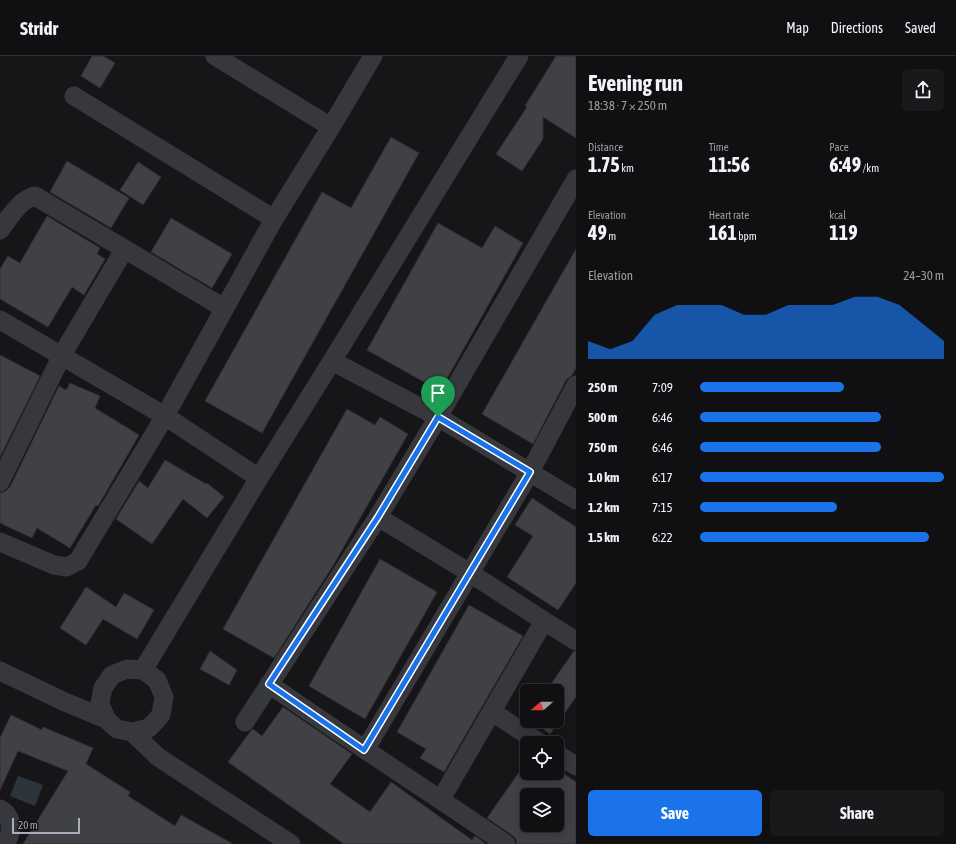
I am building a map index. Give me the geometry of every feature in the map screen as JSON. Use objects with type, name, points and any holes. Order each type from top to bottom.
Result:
[{"type":"street","points":[[214,56],[331,127]]},
{"type":"street","points":[[0,542],[54,565],[68,567],[78,560],[165,416],[274,219],[373,56]]},
{"type":"street","points":[[143,670],[258,478],[520,56]]},
{"type":"street","points":[[74,96],[274,219]]},
{"type":"street","points":[[245,722],[378,517],[438,417],[576,179]]},
{"type":"street","points":[[0,230],[21,202],[27,198],[35,196],[224,308]]},
{"type":"street","points":[[0,482],[62,355],[124,250]]},
{"type":"street","points":[[0,320],[165,416],[258,478]]},
{"type":"street","points":[[332,361],[438,417],[576,500]]},
{"type":"street","points":[[364,750],[530,472],[576,386]]},
{"type":"street","points":[[378,517],[470,573],[576,641]]},
{"type":"street","points":[[440,799],[544,621]]},
{"type":"street","points":[[127,669],[143,670],[157,680],[164,697],[161,714],[149,728],[132,732],[117,729],[106,718],[100,704],[103,688],[112,675],[127,669]]},
{"type":"street","points":[[0,672],[65,702],[106,718]]},
{"type":"street","points":[[269,684],[364,750],[506,844]]},
{"type":"street","points":[[492,712],[529,736]]},
{"type":"street","points":[[132,732],[158,757],[291,844]]},
{"type":"street","points":[[564,758],[576,766]]},
{"type":"street","points":[[0,809],[4,811],[11,823],[10,837],[4,844]]},
{"type":"shaded area","points":[[18,776],[43,785],[35,806],[10,796]]},
{"type":"building","points":[[92,56],[103,56],[115,63],[100,88],[81,76]]},
{"type":"building","points":[[556,56],[576,56],[576,138],[543,117],[543,139],[522,171],[496,154],[527,107],[525,106]]},
{"type":"building","points":[[391,137],[419,153],[262,433],[205,401],[322,192],[351,208]]},
{"type":"building","points":[[67,161],[129,198],[111,228],[50,192]]},
{"type":"building","points":[[138,162],[161,177],[143,205],[120,190]]},
{"type":"building","points":[[47,216],[100,248],[97,254],[105,259],[84,295],[72,287],[48,327],[0,299],[0,269],[8,256],[20,263]]},
{"type":"building","points":[[171,218],[232,254],[212,288],[151,252]]},
{"type":"building","points":[[438,223],[482,248],[495,226],[523,243],[440,391],[367,350]]},
{"type":"building","points":[[576,249],[576,368],[572,375],[566,380],[533,444],[482,414]]},
{"type":"building","points":[[0,355],[40,376],[0,457]]},
{"type":"building","points":[[70,383],[100,396],[95,408],[139,435],[98,506],[96,505],[70,548],[37,528],[32,538],[0,523],[0,493],[6,491],[10,487],[59,386],[66,390]]},
{"type":"building","points":[[347,409],[375,425],[380,417],[408,434],[334,564],[274,658],[223,629]]},
{"type":"building","points":[[165,460],[206,484],[207,483],[224,497],[207,518],[183,499],[152,544],[116,519],[139,481],[148,488]]},
{"type":"building","points":[[532,498],[576,527],[576,583],[558,610],[507,577],[533,536],[515,525]]},
{"type":"building","points":[[380,559],[437,592],[365,719],[309,686]]},
{"type":"building","points":[[86,587],[116,607],[124,593],[154,610],[137,639],[103,619],[86,645],[60,628]]},
{"type":"building","points":[[469,605],[523,636],[444,772],[420,758],[426,749],[397,732]]},
{"type":"building","points":[[210,651],[237,670],[229,685],[200,669]]},
{"type":"building","points":[[574,651],[576,652],[576,697],[564,714],[564,684],[551,684]]},
{"type":"building","points":[[283,707],[352,754],[330,784],[370,812],[391,782],[472,840],[475,836],[486,844],[344,844],[228,762],[253,729],[262,736]]},
{"type":"building","points":[[11,715],[42,730],[43,727],[93,748],[86,764],[130,792],[128,796],[175,826],[181,815],[233,844],[23,844],[68,771],[18,751],[0,790],[0,738]]},
{"type":"building","points":[[542,728],[554,728],[550,734]]},
{"type":"building","points":[[520,771],[520,780],[564,780],[564,774],[576,782],[576,844],[517,844],[516,839],[487,818]]},
{"type":"route","points":[[438,417],[530,472],[364,750],[269,684],[378,517],[438,417]]}]
